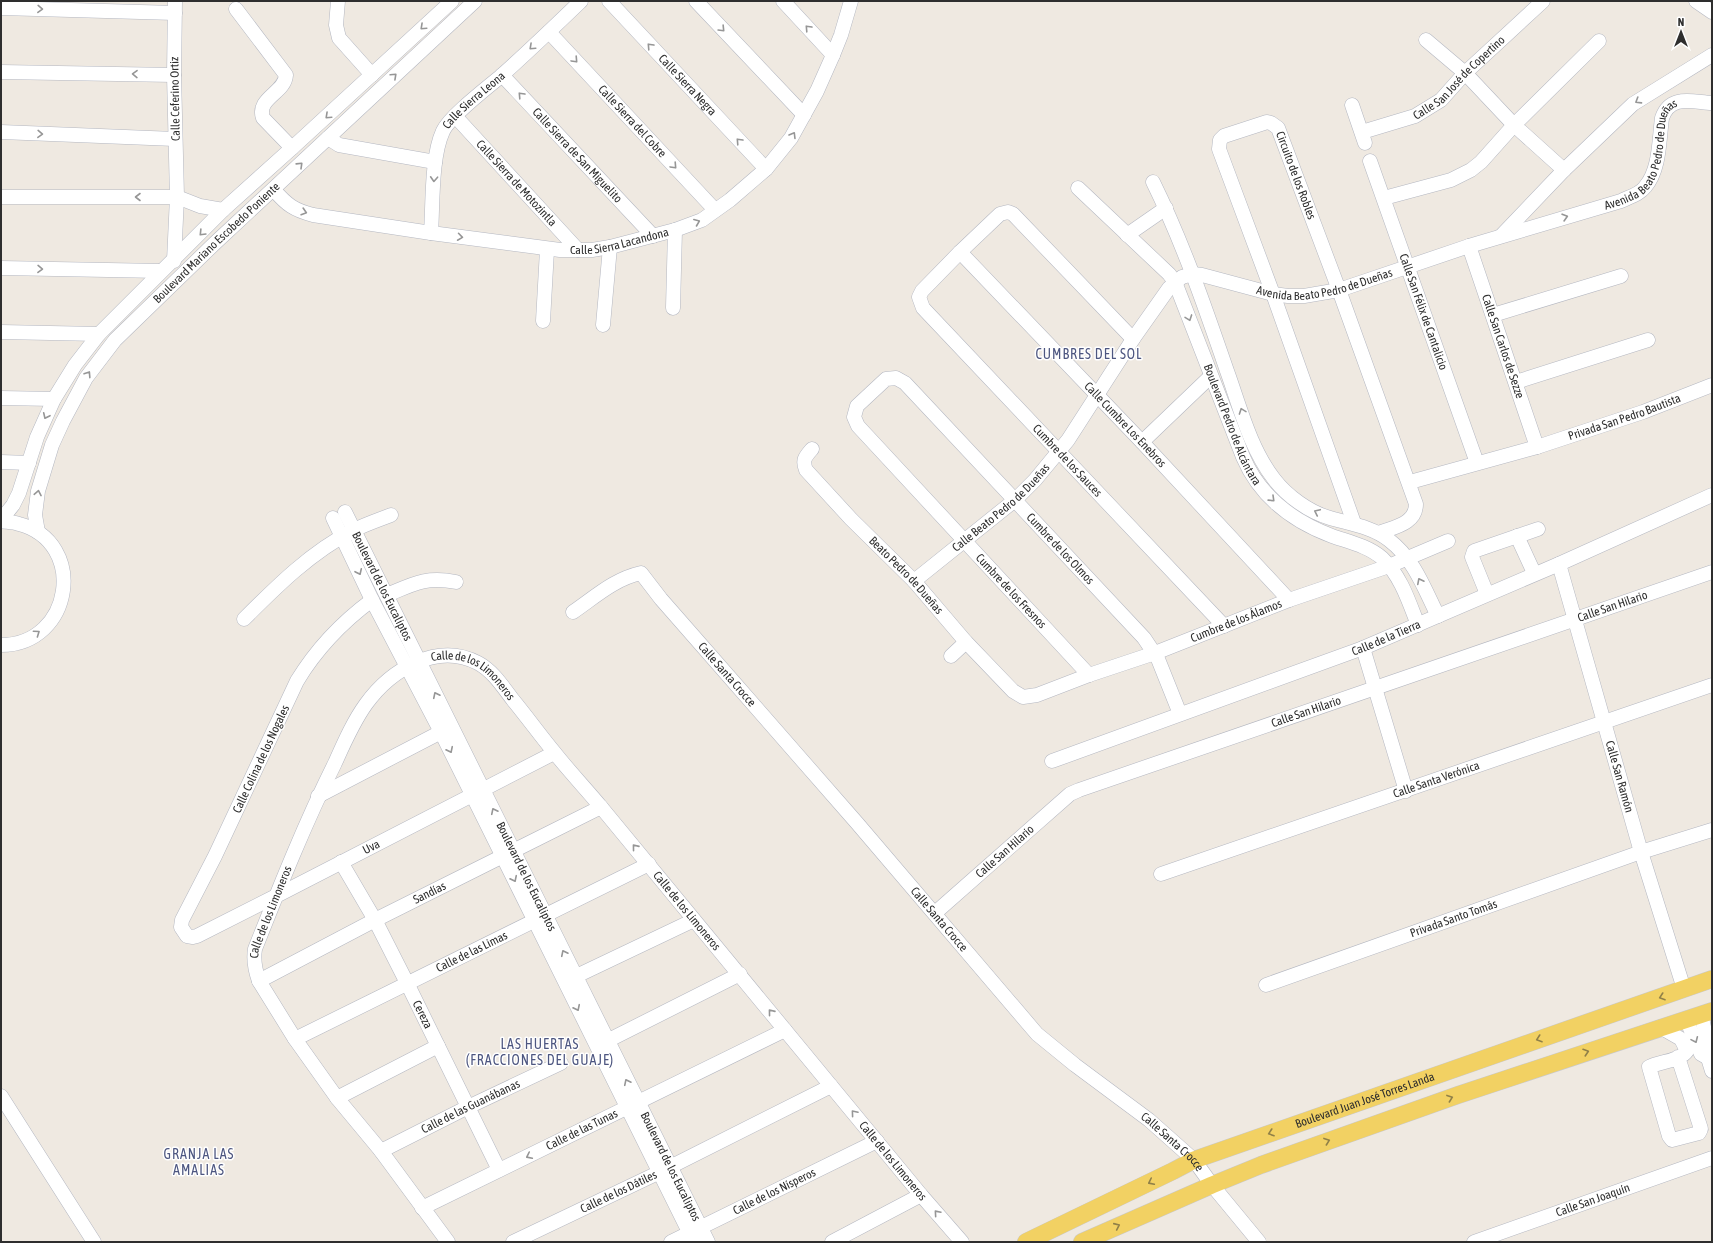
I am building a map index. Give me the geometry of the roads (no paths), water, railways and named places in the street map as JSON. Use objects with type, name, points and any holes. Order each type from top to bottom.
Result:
[{"type":"main road","name":"Boulevard Juan José Torres Landa","points":[[1026,1242],[1194,1160],[1712,979]]},
{"type":"main road","points":[[1082,1242],[1212,1184],[1261,1165],[1451,1097],[1700,1015]]},
{"type":"street","points":[[338,1],[336,25],[339,38],[372,75]]},
{"type":"street","name":"Boulevard Mariano Escobedo Poniente","points":[[1,521],[13,505],[40,430],[54,399],[75,365],[99,334],[161,271],[174,261],[223,210],[452,1]]},
{"type":"street","name":"Boulevard Mariano Escobedo Poniente","points":[[38,532],[36,515],[38,491],[52,445],[86,378],[98,361],[130,323],[475,1]]},
{"type":"street","name":"Calle Sierra Leona","points":[[431,233],[435,162],[443,131],[455,116],[502,75],[581,1]]},
{"type":"street","name":"Calle Sierra Negra","points":[[608,1],[766,169]]},
{"type":"street","points":[[696,1],[804,115]]},
{"type":"street","points":[[783,1],[833,55]]},
{"type":"street","name":"Calle Sierra Lacandona","points":[[274,190],[284,202],[292,208],[302,212],[547,250],[578,250],[610,247],[675,230],[702,220],[766,169],[781,153],[804,115],[833,55],[841,35],[851,1]]},
{"type":"street","name":"Calle San José de Copertino","points":[[1352,106],[1363,138],[1415,116],[1441,100],[1465,73],[1543,1]]},
{"type":"street","points":[[1696,1],[1712,12]]},
{"type":"street","points":[[1,8],[175,7]]},
{"type":"street","name":"Calle Ceferino Ortiz","points":[[174,261],[177,197],[174,74],[175,7]]},
{"type":"street","points":[[236,9],[286,75],[283,84],[264,102],[261,113],[263,118],[292,148]]},
{"type":"street","points":[[440,12],[451,23]]},
{"type":"street","name":"Calle Sierra del Cobre","points":[[549,32],[715,210]]},
{"type":"street","points":[[1426,40],[1465,73],[1514,125],[1564,170]]},
{"type":"street","points":[[1384,198],[1451,180],[1461,176],[1481,162],[1514,125],[1599,41]]},
{"type":"street","name":"Avenida Beato Pedro de Dueñas","points":[[1501,237],[1564,170],[1633,104],[1712,55]]},
{"type":"street","points":[[1,72],[174,74]]},
{"type":"street","name":"Calle Sierra de San Miguelito","points":[[502,75],[653,236]]},
{"type":"street","points":[[1671,80],[1682,100]]},
{"type":"street","name":"Avenida Beato Pedro de Dueñas","points":[[1193,274],[1273,294],[1304,296],[1339,290],[1469,246],[1621,201],[1645,189],[1651,179],[1656,165],[1664,112],[1682,100],[1712,103]]},
{"type":"street","name":"Calle Sierra de Motozintla","points":[[455,116],[578,250]]},
{"type":"street","name":"Circuito de los Robles","points":[[1354,523],[1273,294],[1219,149],[1219,144],[1224,136],[1267,122],[1278,128],[1410,482],[1416,504],[1416,512],[1413,518],[1379,533]]},
{"type":"street","points":[[1,132],[175,138]]},
{"type":"street","points":[[328,138],[339,145],[435,162]]},
{"type":"street","name":"Calle San Félix de Cantalicio","points":[[1370,161],[1477,463]]},
{"type":"street","name":"Boulevard Pedro de Alcántara","points":[[1153,182],[1166,208],[1193,274],[1250,435],[1264,465],[1285,491],[1307,506],[1329,518],[1354,523],[1379,533],[1388,539],[1408,558],[1438,616]]},
{"type":"street","name":"Boulevard Pedro de Alcántara","points":[[1078,188],[1175,282],[1247,467],[1261,488],[1299,522],[1356,544],[1381,558],[1402,584],[1418,625]]},
{"type":"street","points":[[1,197],[177,197],[200,206],[223,210]]},
{"type":"street","points":[[1532,204],[1546,223]]},
{"type":"street","points":[[1127,234],[1166,208]]},
{"type":"street","points":[[960,252],[1000,214],[1008,212],[1013,214],[1133,339]]},
{"type":"street","points":[[673,308],[675,230]]},
{"type":"street","name":"Calle San Carlos de Sezze","points":[[1469,246],[1537,447]]},
{"type":"street","points":[[603,325],[610,247]]},
{"type":"street","points":[[543,321],[547,250]]},
{"type":"street","name":"Cumbre de los Sauces","points":[[960,252],[922,291],[919,297],[923,308],[1224,626]]},
{"type":"street","name":"Calle Cumbre Los Enebros","points":[[960,252],[1142,442],[1289,600]]},
{"type":"street","points":[[1,268],[161,271]]},
{"type":"street","name":"Calle Beato Pedro de Dueñas","points":[[914,580],[1015,500],[1035,480],[1059,451],[1133,339],[1175,282],[1182,277],[1193,274]]},
{"type":"street","points":[[1493,315],[1621,276]]},
{"type":"street","points":[[1,332],[99,334]]},
{"type":"street","points":[[1516,382],[1648,340]]},
{"type":"street","points":[[1142,442],[1211,376]]},
{"type":"street","name":"Cumbre de los Olmos","points":[[854,417],[857,406],[886,379],[896,378],[905,383],[1144,638],[1155,653],[1180,714]]},
{"type":"street","name":"Privada San Pedro Bautista","points":[[1410,482],[1537,447],[1643,412],[1712,385]]},
{"type":"street","points":[[1,398],[54,399]]},
{"type":"street","name":"Cumbre de los Fresnos","points":[[854,417],[858,426],[1089,675]]},
{"type":"street","name":"Beato Pedro de Dueñas","points":[[812,449],[804,457],[806,470],[851,519],[914,580],[966,642],[1013,691],[1022,697]]},
{"type":"street","points":[[1,462],[29,463]]},
{"type":"street","name":"Calle de la Tierra","points":[[1052,761],[1363,648],[1534,573],[1559,564],[1712,495]]},
{"type":"street","name":"Boulevard de los Eucaliptos","points":[[339,515],[348,533],[387,595],[441,732],[477,792]]},
{"type":"street","points":[[244,619],[277,585],[316,554],[348,533],[391,515]]},
{"type":"street","points":[[1,521],[20,524],[38,532],[51,544],[60,559],[64,575],[64,593],[59,610],[49,624],[36,635],[20,642],[1,645]]},
{"type":"street","points":[[1487,594],[1472,557],[1474,551],[1538,529]]},
{"type":"street","name":"Boulevard de los Eucaliptos","points":[[348,533],[372,600],[413,663],[665,1170],[695,1234],[708,1242]]},
{"type":"street","points":[[1517,536],[1534,573]]},
{"type":"street","name":"Cumbre de los Álamos","points":[[1022,697],[1037,695],[1089,675],[1155,653],[1289,600],[1388,566],[1448,541]]},
{"type":"street","name":"Calle San Ramón","points":[[1559,564],[1641,852],[1684,989]]},
{"type":"street","name":"Calle San Hilario","points":[[935,913],[1070,794],[1079,790],[1712,572]]},
{"type":"street","name":"Calle Santa Crocce","points":[[573,612],[614,582],[641,574],[1038,1034],[1075,1065],[1149,1120],[1194,1160],[1259,1242]]},
{"type":"street","points":[[387,595],[418,582],[439,579],[456,582]]},
{"type":"street","name":"Calle Colina de los Nogales","points":[[187,936],[181,927],[182,920],[215,856],[297,681],[308,662],[324,643],[354,614],[372,600]]},
{"type":"street","points":[[951,656],[966,642]]},
{"type":"street","points":[[1363,648],[1406,791]]},
{"type":"street","name":"Calle de los Limoneros","points":[[448,1242],[381,1151],[337,1098],[295,1039],[259,981],[254,965],[255,949],[276,896],[318,796],[356,721],[366,704],[378,690],[413,663],[431,657],[464,658],[477,663],[495,677],[554,753],[649,864],[921,1195],[962,1242]]},
{"type":"street","name":"Calle Santa Verónica","points":[[1161,874],[1712,685]]},
{"type":"street","points":[[318,796],[441,732]]},
{"type":"street","name":"Uva","points":[[187,936],[197,936],[554,753]]},
{"type":"street","name":"Sandías","points":[[259,981],[375,920],[601,807]]},
{"type":"street","name":"Privada Santo Tomás","points":[[1266,985],[1641,852],[1712,830]]},
{"type":"street","name":"Cereza","points":[[341,862],[375,920],[499,1170]]},
{"type":"street","name":"Calle de las Limas","points":[[295,1039],[649,864]]},
{"type":"street","points":[[570,979],[694,920]]},
{"type":"street","points":[[602,1043],[740,974]]},
{"type":"street","points":[[1700,1015],[1701,1054],[1710,1065]]},
{"type":"street","points":[[1660,1028],[1681,1039],[1686,1046],[1687,1051],[1678,1057],[1648,1067],[1669,1136],[1672,1140],[1699,1133],[1701,1129],[1678,1057]]},
{"type":"street","name":"Calle de las Tunas","points":[[422,1208],[785,1030]]},
{"type":"street","points":[[337,1098],[438,1046]]},
{"type":"street","name":"Calle de las Guanábanas","points":[[381,1151],[468,1107],[561,1063]]},
{"type":"street","name":"Calle de los Dátiles","points":[[513,1242],[665,1170],[831,1086]]},
{"type":"street","points":[[1,1096],[91,1241]]},
{"type":"street","name":"Calle de los Nísperos","points":[[671,1242],[695,1234],[877,1141]]},
{"type":"street","name":"Calle San Joaquín","points":[[1474,1242],[1712,1158]]},
{"type":"street","points":[[832,1242],[921,1195]]},
{"type":"district","name":"CUMBRES DEL SOL","points":[[1089,354]]},
{"type":"district","name":"LAS HUERTAS (FRACCIONES DEL GUAJE)","points":[[540,1052]]},
{"type":"district","name":"GRANJA LAS AMALIAS","points":[[199,1162]]}]
